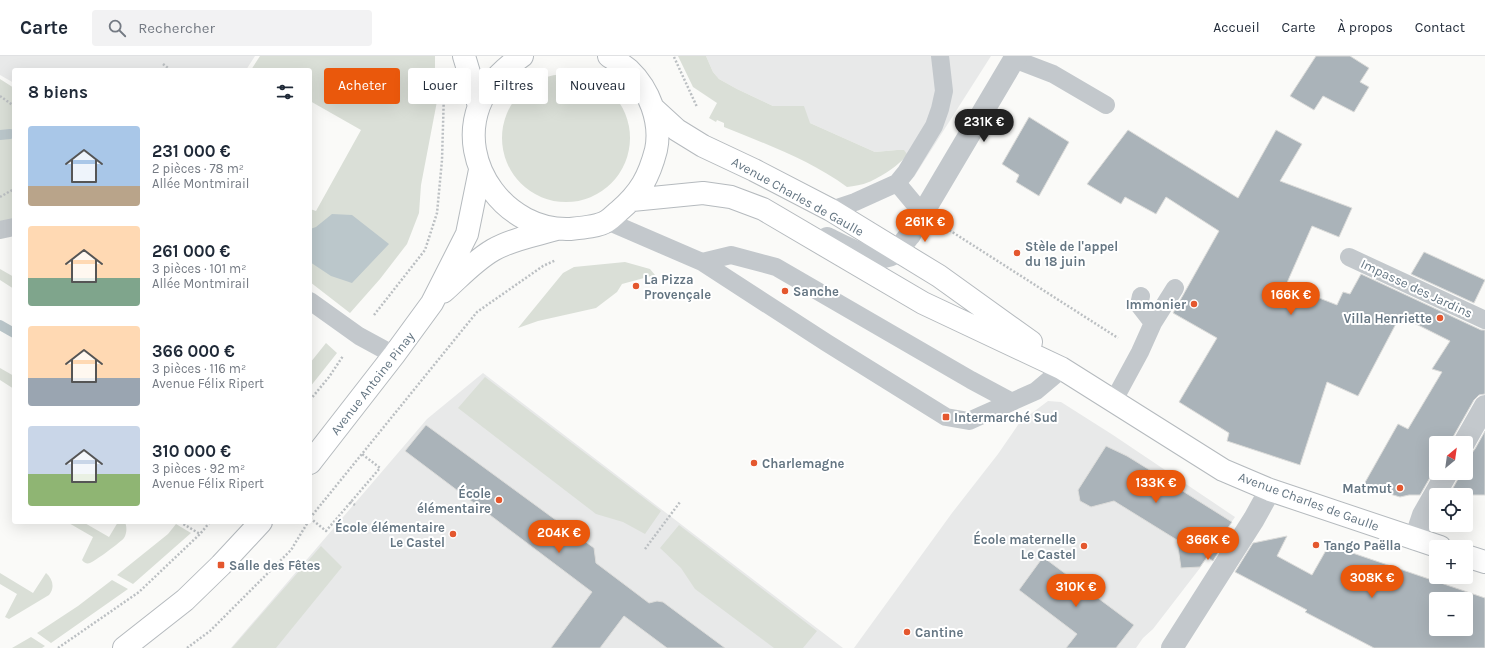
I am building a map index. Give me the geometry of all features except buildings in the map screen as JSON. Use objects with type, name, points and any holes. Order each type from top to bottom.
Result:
[{"type":"main road","points":[[464,56],[479,106]]},
{"type":"main road","points":[[522,56],[505,67],[489,85],[479,106],[474,127],[474,149],[480,170],[492,191],[509,209],[530,221],[557,229],[582,228],[606,221],[632,200],[644,184],[652,167],[657,147],[657,127],[653,108],[644,90],[628,70],[609,56]]},
{"type":"main road","name":"Avenue Charles de Gaulle","points":[[653,108],[677,130],[703,146],[754,170],[831,210],[951,285],[1027,339],[1061,368]]},
{"type":"main road","name":"Avenue Antoine Pinay","points":[[312,460],[394,355],[432,303],[467,234],[480,170]]},
{"type":"main road","name":"Avenue Charles de Gaulle","points":[[632,200],[703,193],[731,197],[763,209],[778,216],[923,303],[1061,368],[1223,470],[1270,490],[1429,543]]},
{"type":"main road","name":"Avenue Antoine Pinay","points":[[432,303],[471,266],[493,250],[519,239],[557,229]]},
{"type":"main road","points":[[124,648],[185,600],[221,565],[259,524]]},
{"type":"main road","points":[[1473,558],[1485,562]]},
{"type":"street","points":[[778,216],[865,254],[878,258],[889,256],[897,252],[910,235],[1015,58]]},
{"type":"street","points":[[1468,436],[1485,406]]},
{"type":"street","points":[[1415,539],[1424,515],[1443,480]]},
{"type":"street","points":[[1172,648],[1250,526],[1270,490]]},
{"type":"lane","points":[[831,210],[855,202],[897,183],[906,172],[934,126],[940,109],[944,91],[940,56]]},
{"type":"lane","points":[[1015,58],[1053,74],[1106,105]]},
{"type":"lane","points":[[897,183],[922,213]]},
{"type":"lane","points":[[606,221],[702,262],[827,343],[946,417],[969,421],[1036,391],[1061,368]]},
{"type":"lane","points":[[0,230],[12,227]]},
{"type":"lane","points":[[702,262],[731,256],[776,267],[971,380],[1012,402]]},
{"type":"lane","name":"Impasse des Jardins","points":[[1349,257],[1485,320]]},
{"type":"lane","points":[[1114,400],[1154,323],[1175,288]]},
{"type":"lane","points":[[1141,296],[1139,305],[1154,323]]},
{"type":"lane","points":[[312,302],[359,336],[394,355]]},
{"type":"path","points":[[674,57],[695,105],[699,110]]},
{"type":"path","points":[[163,64],[168,68]]},
{"type":"path","points":[[0,96],[12,105]]},
{"type":"path","points":[[372,318],[426,250],[437,213],[442,160],[444,104]]},
{"type":"path","points":[[0,197],[12,190]]},
{"type":"path","points":[[922,213],[1140,352]]},
{"type":"path","points":[[312,516],[477,312],[543,266],[558,260]]},
{"type":"path","points":[[312,398],[329,377],[344,354]]},
{"type":"path","points":[[312,520],[326,531],[380,468],[362,454]]},
{"type":"path","points":[[350,502],[355,505]]},
{"type":"path","points":[[645,549],[680,502]]},
{"type":"path","points":[[183,524],[200,534]]},
{"type":"path","points":[[58,648],[139,592],[200,534],[208,524]]},
{"type":"path","points":[[187,648],[210,631],[291,550],[307,524]]},
{"type":"shaded area","points":[[0,56],[255,56],[247,68],[12,68],[12,82],[0,75]]},
{"type":"shaded area","points":[[260,56],[435,56],[435,68],[408,68],[408,104],[436,104],[421,185],[419,213],[407,244],[380,279],[350,313],[312,284],[312,210],[316,211],[361,130],[312,102],[312,68],[252,68]]},
{"type":"shaded area","points":[[678,56],[706,56],[713,72],[719,79],[737,89],[773,106],[804,106],[810,123],[875,152],[904,150],[907,154],[890,170],[869,182],[847,187],[833,177],[803,161],[772,146],[724,127],[724,123],[717,120],[716,122],[709,118],[717,103],[693,87]]},
{"type":"shaded area","points":[[706,56],[991,56],[914,177],[900,167],[907,154],[897,150],[875,152],[810,123],[786,106],[773,106],[737,89],[719,79],[713,72]]},
{"type":"shaded area","points":[[556,76],[556,104],[620,104],[625,114],[630,138],[625,162],[611,183],[590,197],[566,202],[542,197],[521,183],[507,162],[502,138],[505,120],[512,104],[548,104],[548,77]]},
{"type":"shaded area","points":[[0,79],[12,87],[12,220],[0,223]]},
{"type":"shaded area","points":[[332,214],[352,215],[389,244],[352,283],[331,276],[312,263],[312,228],[316,227]]},
{"type":"shaded area","points":[[625,262],[650,269],[655,275],[622,284],[617,292],[596,308],[538,321],[518,328],[563,273],[574,267]]},
{"type":"shaded area","points":[[0,269],[12,276],[12,288],[0,280]]},
{"type":"shaded area","points":[[326,343],[337,353],[312,384],[312,360]]},
{"type":"shaded area","points":[[0,368],[12,375],[12,388],[0,380]]},
{"type":"shaded area","name":"École élémentaire Le Castel","points":[[483,373],[843,648],[231,648],[427,419]]},
{"type":"shaded area","points":[[485,377],[661,511],[645,534],[623,522],[596,514],[458,408]]},
{"type":"shaded area","name":"École maternelle Le Castel","points":[[1048,401],[1061,402],[1235,517],[1200,568],[1153,629],[1143,638],[1136,648],[854,648],[952,513],[998,454],[1020,422]]},
{"type":"shaded area","points":[[70,524],[86,524],[109,537],[117,524],[125,524],[126,532],[124,538],[97,559],[87,563],[82,560],[93,537]]},
{"type":"shaded area","points":[[176,524],[191,533],[133,584],[117,575],[168,534]]},
{"type":"shaded area","points":[[679,525],[817,631],[803,648],[774,648],[695,589],[681,568],[660,548]]},
{"type":"shaded area","points":[[321,546],[342,567],[276,648],[232,648]]},
{"type":"shaded area","points":[[0,573],[33,593],[46,573],[52,581],[53,587],[49,595],[9,619],[5,617],[17,594],[0,584]]},
{"type":"shaded area","points":[[112,580],[128,589],[51,643],[37,633],[78,606]]},
{"type":"shaded area","points":[[31,637],[45,646],[42,648],[12,648]]},
{"type":"waterway","points":[[0,135],[10,134]]},
{"type":"waterway","points":[[0,325],[12,332]]},
{"type":"place","name":"Stèle de l'appel du 18 juin","points":[[1017,253]]},
{"type":"place","name":"La Pizza Provençale","points":[[636,286]]},
{"type":"place","name":"Sanche","points":[[785,291]]},
{"type":"place","name":"Immonier","points":[[1194,304]]},
{"type":"place","name":"Villa Henriette","points":[[1440,318]]},
{"type":"place","name":"Intermarché Sud","points":[[946,417]]},
{"type":"place","name":"Charlemagne","points":[[754,463]]},
{"type":"place","name":"Matmut","points":[[1400,488]]},
{"type":"place","name":"École élémentaire","points":[[499,500]]},
{"type":"place","name":"École élémentaire Le Castel","points":[[453,534]]},
{"type":"place","name":"Tango Paëlla","points":[[1316,545]]},
{"type":"place","name":"École maternelle Le Castel","points":[[1084,546]]},
{"type":"place","name":"Salle des Fêtes","points":[[221,565]]},
{"type":"place","name":"Cantine","points":[[907,632]]}]
